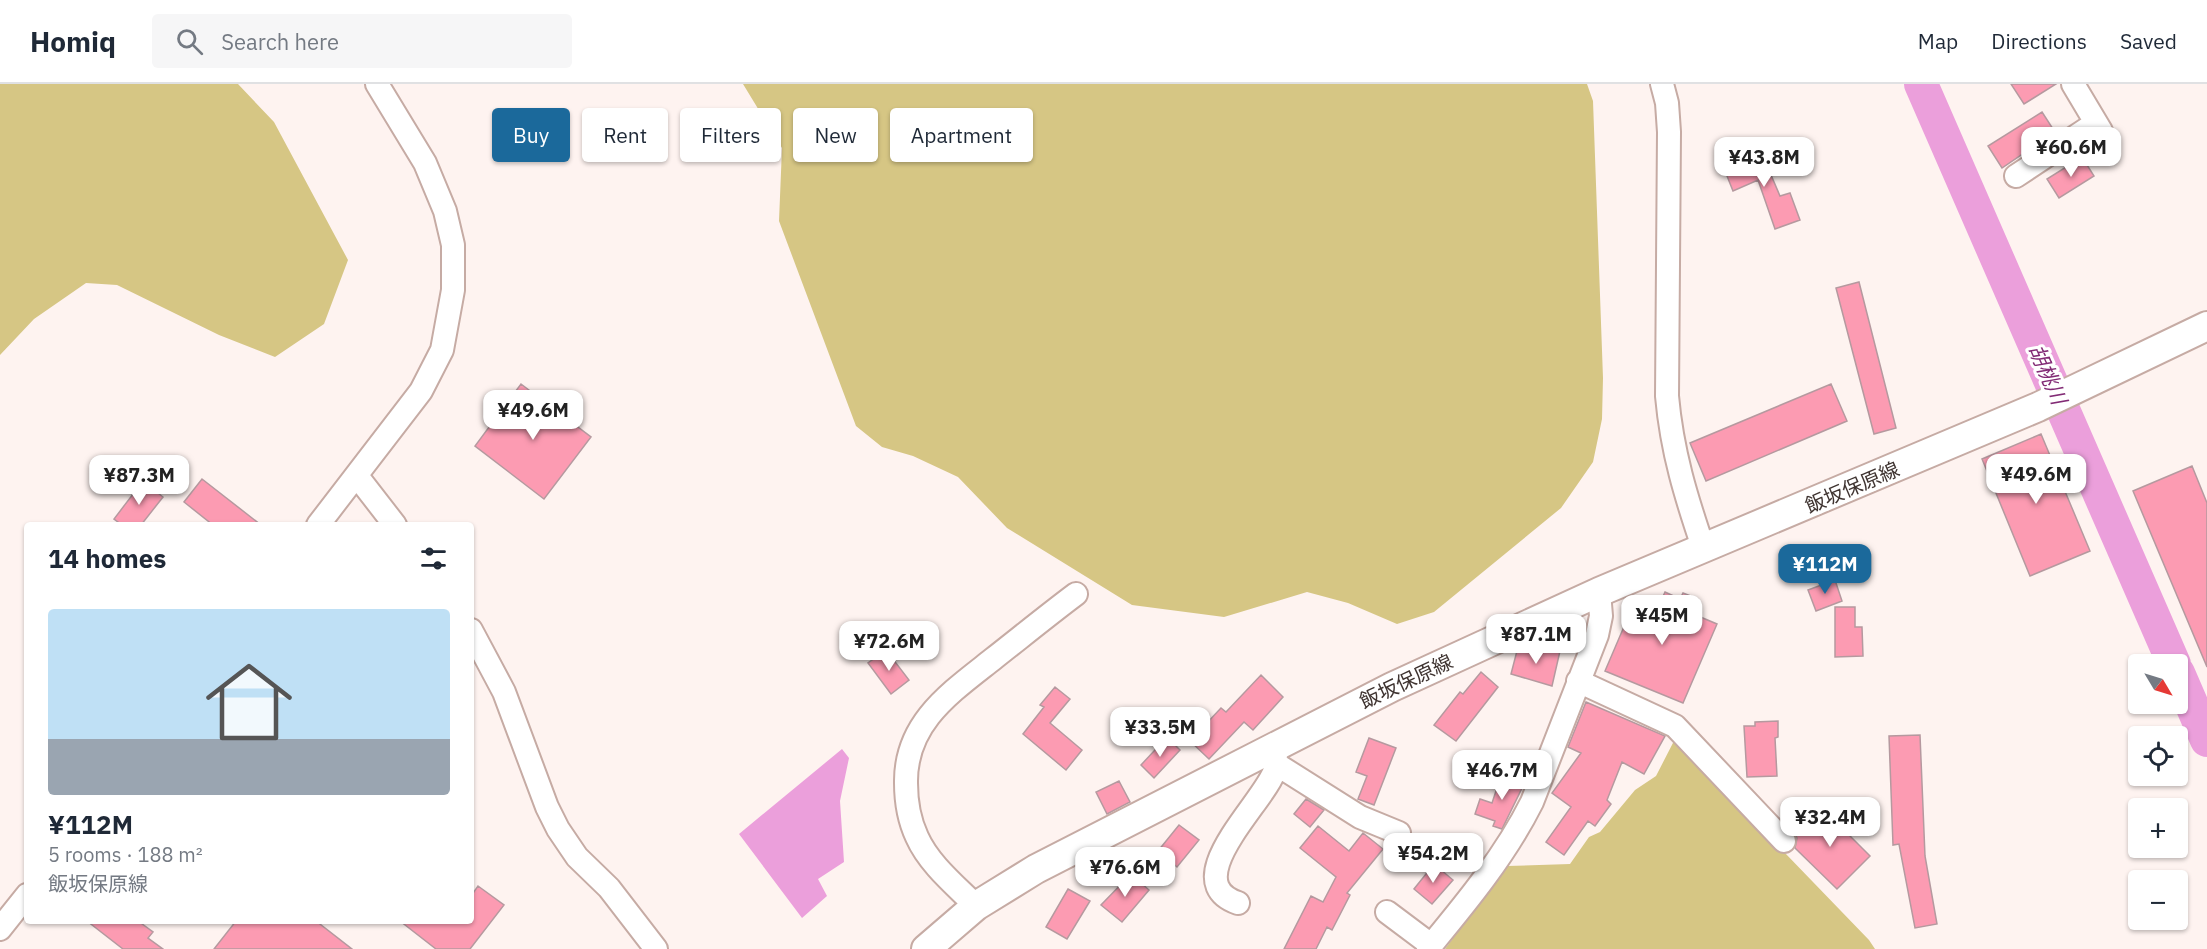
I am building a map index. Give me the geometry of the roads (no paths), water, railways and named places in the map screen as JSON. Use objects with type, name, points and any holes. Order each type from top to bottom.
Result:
[{"type":"main road","name":"飯坂保原線","points":[[926,949],[975,906],[1036,869],[1274,755],[1392,687],[1599,592],[1704,550],[2038,407],[2207,326]]},
{"type":"street","points":[[320,522],[421,391],[442,350],[447,330],[454,264],[453,245],[445,211],[425,163],[376,84]]},
{"type":"street","points":[[1662,84],[1667,103],[1669,132],[1668,396],[1670,427],[1685,495],[1704,550]]},
{"type":"street","points":[[2016,176],[2099,127],[2073,84]]},
{"type":"street","points":[[357,476],[393,522]]},
{"type":"street","points":[[1387,912],[1430,947],[1490,872],[1520,826],[1532,802],[1597,635],[1601,616],[1599,592]]},
{"type":"street","points":[[975,906],[927,854],[917,837],[909,815],[906,794],[906,769],[910,750],[923,721],[946,696],[1076,594]]},
{"type":"street","points":[[474,636],[504,692],[539,786],[558,828],[577,857],[609,888],[656,949]]},
{"type":"street","points":[[1578,681],[1675,726],[1784,841]]},
{"type":"street","points":[[1238,903],[1218,890],[1215,883],[1217,871],[1230,839],[1269,782],[1274,755],[1360,817],[1399,833]]},
{"type":"street","points":[[0,929],[24,899]]},
{"type":"waterway","name":"胡桃川","points":[[1921,84],[2170,654]]},
{"type":"waterway","name":"胡桃川","points":[[2188,696],[2207,740]]}]
